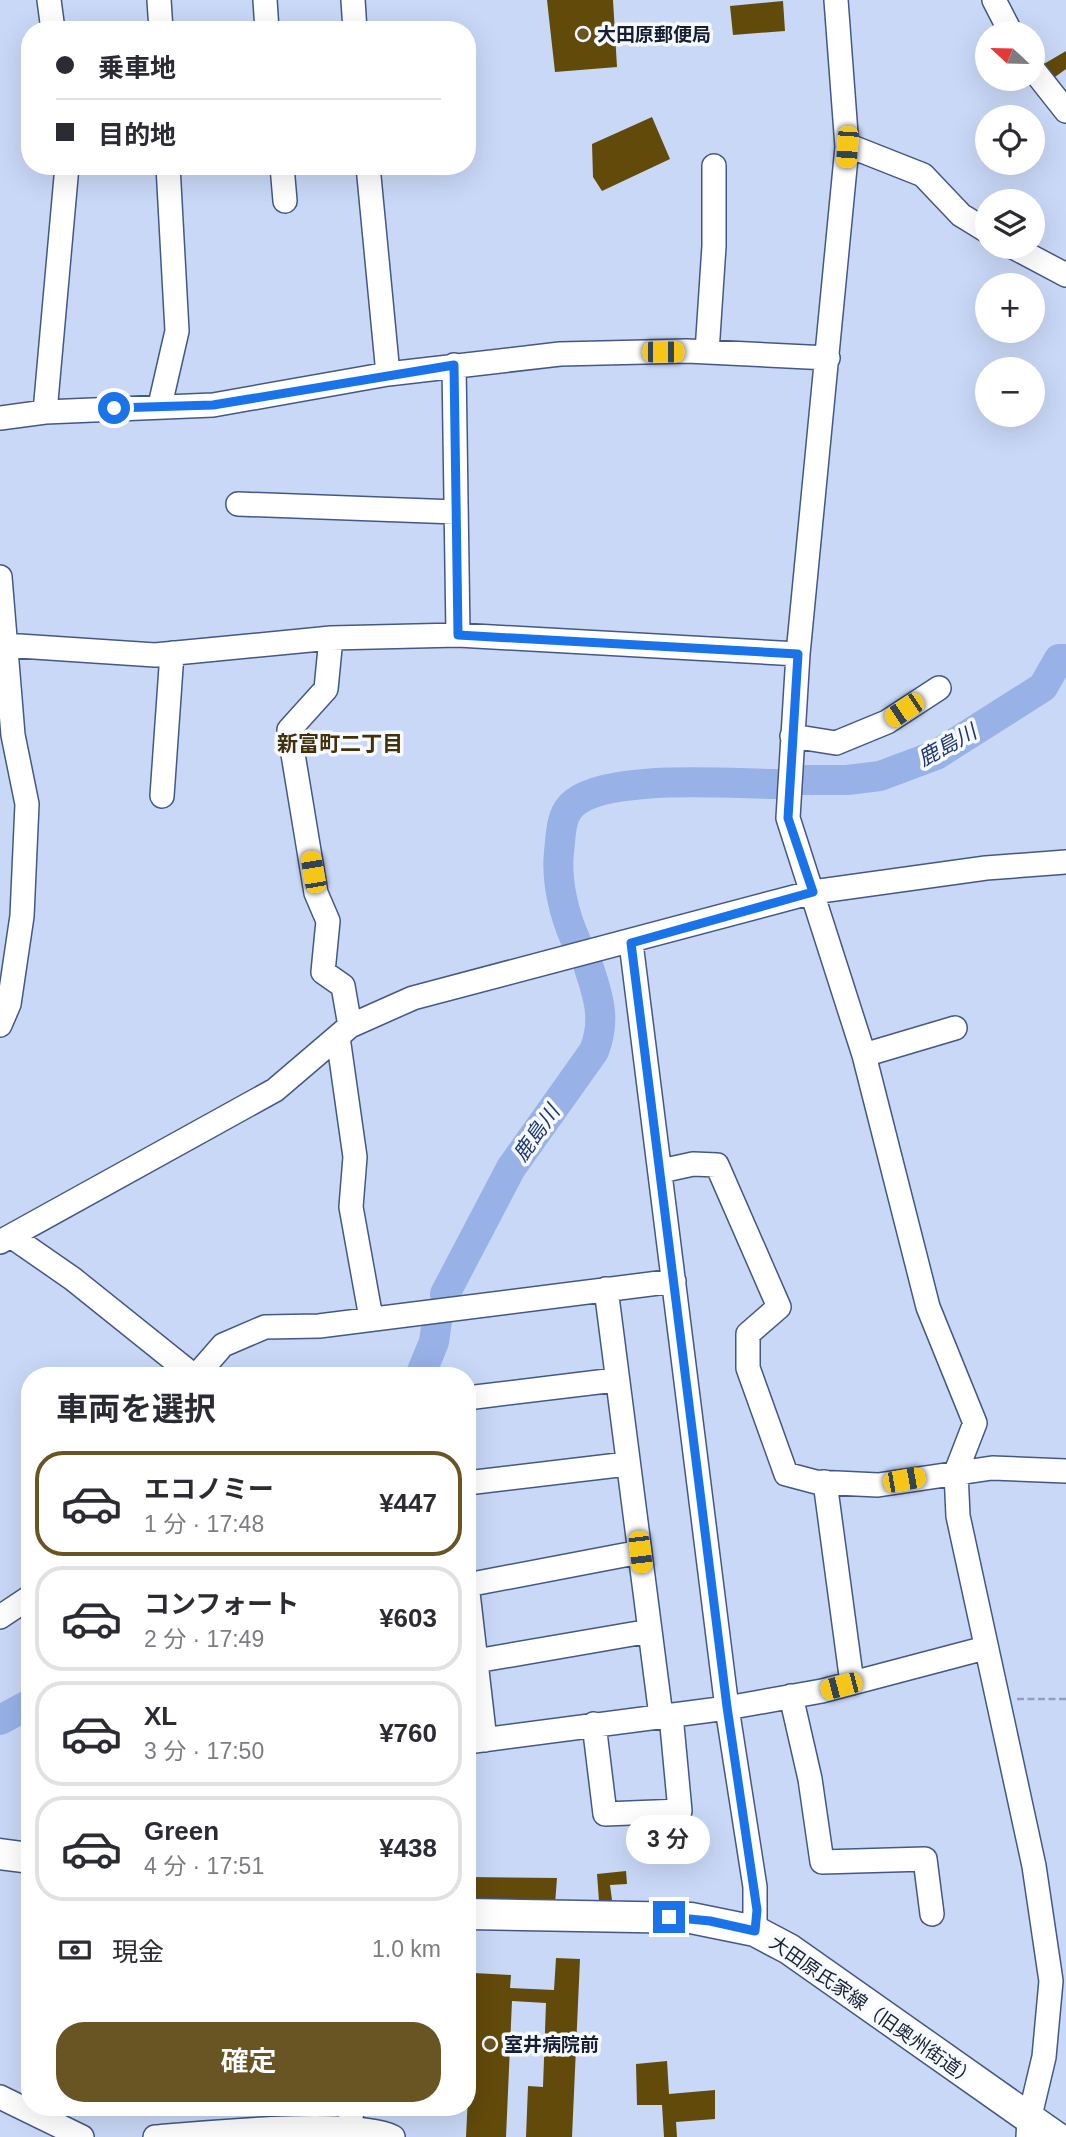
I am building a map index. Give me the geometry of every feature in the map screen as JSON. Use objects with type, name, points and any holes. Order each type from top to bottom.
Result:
[{"type":"main road","points":[[0,1854],[21,1857]]},
{"type":"main road","name":"大田原氏家線（旧奥州街道）","points":[[476,1914],[691,1918],[755,1931],[789,1949],[1029,2128],[1056,2137]]},
{"type":"street","points":[[49,0],[52,21]]},
{"type":"street","points":[[159,0],[160,21]]},
{"type":"street","points":[[265,0],[266,21]]},
{"type":"street","points":[[353,0],[354,21]]},
{"type":"street","points":[[836,0],[847,145],[798,654],[788,818],[864,1055],[928,1307],[975,1423],[956,1472],[958,1516],[1034,1866],[1057,2011],[1029,2128]]},
{"type":"street","points":[[994,0],[1005,21]]},
{"type":"street","points":[[1045,84],[1066,111]]},
{"type":"street","points":[[847,145],[923,175],[961,215],[975,224]]},
{"type":"street","points":[[708,352],[714,246],[714,166]]},
{"type":"street","points":[[45,412],[66,175]]},
{"type":"street","points":[[160,405],[177,331],[168,175]]},
{"type":"street","points":[[283,175],[285,201]]},
{"type":"street","points":[[369,175],[388,374]]},
{"type":"street","points":[[1036,259],[1066,275]]},
{"type":"street","points":[[0,418],[45,412],[160,405],[213,405],[388,374],[587,352],[708,352],[828,358]]},
{"type":"street","points":[[454,365],[458,635]]},
{"type":"street","points":[[238,504],[456,512]]},
{"type":"street","points":[[0,577],[6,719],[27,804],[22,916],[9,1004],[0,1026]]},
{"type":"street","points":[[3,639],[155,655],[331,638],[458,635],[798,654]]},
{"type":"street","points":[[331,638],[326,689],[289,730],[316,893],[328,921],[323,972],[343,986],[344,1032],[355,1157],[351,1207],[371,1318]]},
{"type":"street","points":[[162,796],[172,653]]},
{"type":"street","points":[[792,736],[836,743],[887,722],[939,688]]},
{"type":"street","points":[[6,1239],[275,1090],[344,1032],[413,998],[631,943],[813,892],[986,867],[1066,862]]},
{"type":"street","points":[[631,943],[662,1171],[727,1707],[755,1887],[755,1931]]},
{"type":"street","points":[[864,1055],[955,1028]]},
{"type":"street","points":[[662,1171],[693,1164],[717,1165],[779,1307],[748,1334],[748,1368],[786,1474],[825,1482],[878,1485],[992,1468],[1066,1471]]},
{"type":"street","points":[[6,1239],[73,1279],[184,1367]]},
{"type":"street","points":[[203,1367],[223,1345],[265,1327],[319,1326],[674,1281]]},
{"type":"street","points":[[594,1724],[605,1814],[680,1811],[650,1631],[615,1380],[606,1289]]},
{"type":"street","points":[[476,1397],[615,1380]]},
{"type":"street","points":[[476,1482],[627,1464]]},
{"type":"street","points":[[825,1482],[852,1683]]},
{"type":"street","points":[[476,1583],[640,1552]]},
{"type":"street","points":[[0,1617],[21,1603]]},
{"type":"street","points":[[650,1631],[476,1661],[476,1741],[666,1716],[791,1696],[985,1648]]},
{"type":"street","points":[[791,1696],[810,1779],[822,1862],[925,1859],[932,1914]]},
{"type":"street","points":[[0,2097],[21,2107]]},
{"type":"street","points":[[39,2116],[82,2137]]},
{"type":"street","points":[[155,2137],[349,2124],[393,2137]]},
{"type":"path","points":[[996,1698],[1066,1699]]},
{"type":"building","name":"大田原郵便局","points":[[547,0],[613,0],[617,67],[555,72]]},
{"type":"building","points":[[783,1],[785,31],[733,35],[730,6]]},
{"type":"building","points":[[1066,51],[1066,69],[1048,82],[1045,78],[1045,63]]},
{"type":"building","points":[[652,117],[670,159],[602,191],[593,177],[592,144]]},
{"type":"building","points":[[626,1871],[627,1884],[610,1885],[612,1900],[599,1901],[597,1874]]},
{"type":"building","points":[[476,1877],[557,1878],[555,1904],[476,1901]]},
{"type":"building","name":"室井病院前","points":[[556,1958],[580,1959],[572,2137],[526,2137],[528,2086],[543,2087],[546,2003],[512,2001],[506,2137],[466,2137],[467,2116],[476,2116],[476,1973],[511,1975],[510,1988],[554,1990]]},
{"type":"building","points":[[667,2061],[669,2094],[715,2090],[715,2119],[676,2122],[677,2137],[664,2137],[662,2105],[637,2105],[636,2064]]},
{"type":"waterway","name":"鹿島川","points":[[803,780],[847,780],[880,776],[936,755],[1043,687],[1059,659],[1066,659]]},
{"type":"waterway","name":"鹿島川","points":[[576,941],[565,909],[559,874],[562,828],[571,806],[587,796],[609,789],[637,785],[699,782],[776,784]]},
{"type":"waterway","name":"鹿島川","points":[[445,1294],[511,1168],[594,1051],[600,1030],[600,1010],[589,968]]},
{"type":"waterway","name":"鹿島川","points":[[424,1367],[434,1342],[438,1313]]},
{"type":"waterway","name":"鹿島川","points":[[0,1720],[21,1709]]},
{"type":"place","name":"大田原郵便局","points":[[583,34]]},
{"type":"place","name":"室井病院前","points":[[490,2044]]},
{"type":"district","name":"新富町二丁目","points":[[340,743]]},
{"type":"route","points":[[114,408],[213,405],[454,365],[458,635],[798,654],[788,818],[813,892],[631,943],[662,1171],[727,1707],[757,1910],[755,1931],[710,1921],[669,1917]]}]
